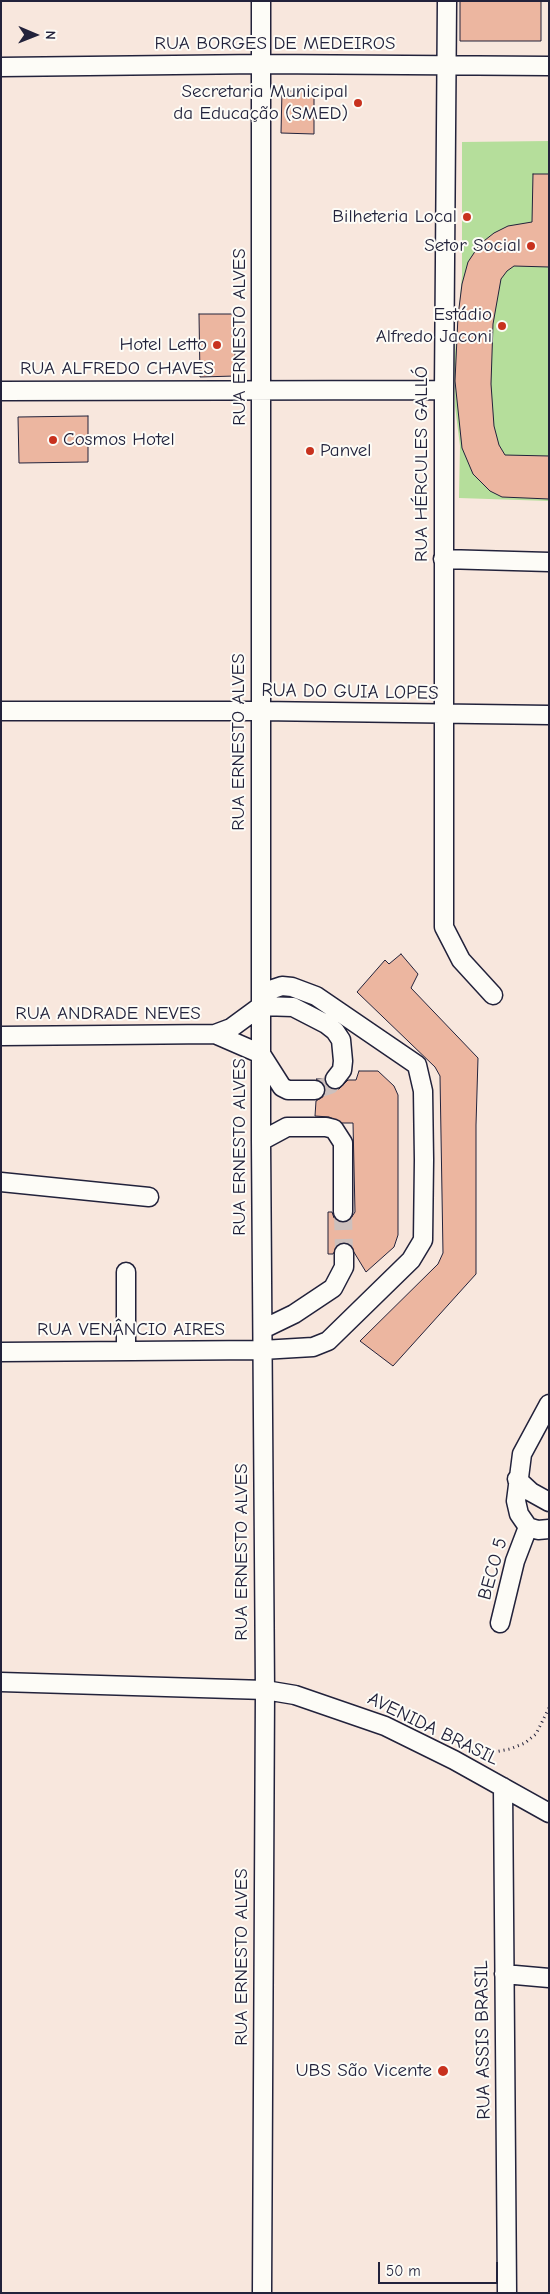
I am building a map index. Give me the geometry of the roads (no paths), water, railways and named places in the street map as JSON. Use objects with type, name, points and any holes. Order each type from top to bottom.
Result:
[{"type":"street","name":"RUA ERNESTO ALVES","points":[[261,1],[260,711],[264,1690],[262,2293]]},
{"type":"street","name":"RUA HÉRCULES GALLÓ","points":[[447,1],[443,559],[444,928],[461,960],[493,995]]},
{"type":"street","name":"RUA BORGES DE MEDEIROS","points":[[1,67],[261,64],[549,66]]},
{"type":"street","name":"RUA ALFREDO CHAVES","points":[[1,391],[444,390]]},
{"type":"street","points":[[443,559],[549,562]]},
{"type":"street","name":"RUA DO GUIA LOPES","points":[[1,711],[260,711],[549,715]]},
{"type":"street","name":"RUA ANDRADE NEVES","points":[[1,1036],[215,1034],[231,1028],[261,1006],[266,994],[272,989],[282,986],[292,987],[316,996],[417,1065],[423,1091],[423,1240],[411,1260],[328,1341],[314,1348],[262,1350]]},
{"type":"street","points":[[261,1006],[293,1007],[326,1024],[335,1031],[341,1040],[343,1061],[342,1070],[335,1079]]},
{"type":"street","name":"RUA ANDRADE NEVES","points":[[215,1034],[261,1054]]},
{"type":"street","points":[[261,1054],[282,1087],[288,1090],[315,1090]]},
{"type":"street","points":[[261,1141],[287,1127],[326,1127],[334,1129],[343,1143],[343,1212]]},
{"type":"street","points":[[1,1182],[149,1197]]},
{"type":"street","points":[[262,1329],[294,1314],[334,1288],[344,1267],[344,1253]]},
{"type":"street","points":[[126,1272],[126,1350]]},
{"type":"street","name":"RUA VENÂNCIO AIRES","points":[[1,1352],[262,1350]]},
{"type":"street","points":[[549,1404],[522,1454],[517,1479],[516,1501],[519,1514],[528,1527],[538,1530],[549,1529]]},
{"type":"street","points":[[517,1479],[531,1492],[549,1502]]},
{"type":"street","name":"BECO 5","points":[[500,1623],[515,1561],[528,1527]]},
{"type":"street","name":"AVENIDA BRASIL","points":[[1,1682],[264,1690],[295,1695],[385,1726],[454,1760],[549,1813]]},
{"type":"street","name":"RUA ASSIS BRASIL","points":[[503,1787],[507,2293]]},
{"type":"street","points":[[504,1974],[549,1978]]},
{"type":"tunnel","points":[[315,1090],[330,1085],[335,1079]]},
{"type":"tunnel","points":[[343,1212],[344,1253]]},
{"type":"place","name":"Secretaria Municipal da Educação (SMED)","points":[[358,103]]},
{"type":"place","name":"Bilheteria Local","points":[[467,217]]},
{"type":"place","name":"Setor Social","points":[[531,246]]},
{"type":"place","name":"Estádio Alfredo Jaconi","points":[[502,326]]},
{"type":"place","name":"Hotel Letto","points":[[217,345]]},
{"type":"place","name":"Cosmos Hotel","points":[[53,440]]},
{"type":"place","name":"Panvel","points":[[310,451]]},
{"type":"place","name":"UBS São Vicente","points":[[443,2071]]}]
